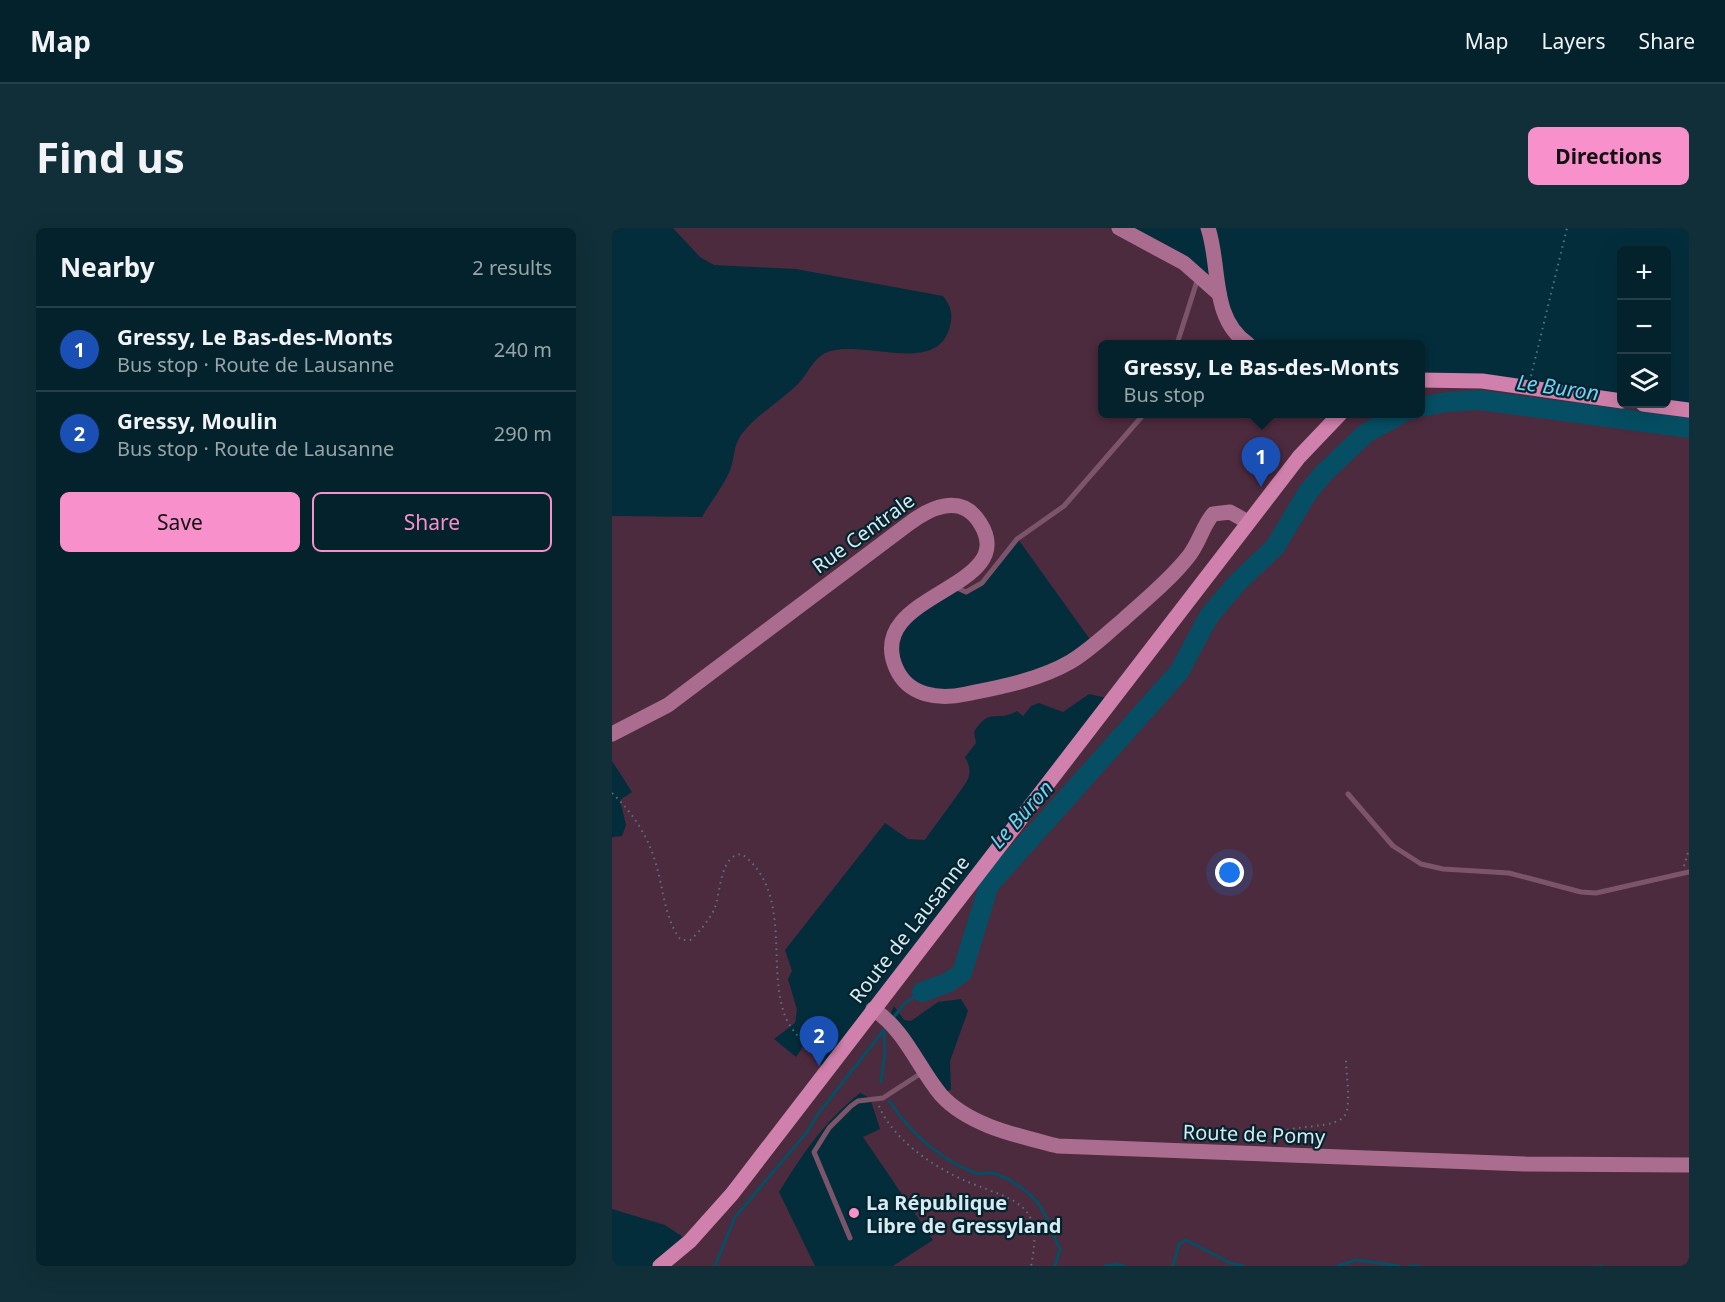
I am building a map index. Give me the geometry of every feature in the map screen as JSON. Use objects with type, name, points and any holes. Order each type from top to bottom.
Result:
[{"type":"main road","points":[[1425,380],[1460,379],[1617,399]]},
{"type":"main road","points":[[1671,408],[1689,410]]},
{"type":"main road","name":"Route de Lausanne","points":[[660,1266],[690,1241],[714,1214],[829,1067],[879,1013],[1248,522],[1305,450],[1336,418]]},
{"type":"street","points":[[1119,228],[1198,272],[1219,294]]},
{"type":"street","points":[[1208,228],[1213,246],[1219,294],[1229,324],[1243,340]]},
{"type":"street","points":[[1198,272],[1213,246]]},
{"type":"street","name":"Rue Centrale","points":[[612,734],[668,705],[922,514],[947,504],[957,505],[974,515],[980,522],[986,540],[983,558],[978,566],[953,586],[907,615],[893,638],[892,658],[900,676],[912,688],[930,696],[960,695],[987,689],[1034,677],[1069,663],[1094,645],[1177,570],[1192,554],[1213,514],[1230,512],[1248,522]]},
{"type":"street","name":"Route de Pomy","points":[[879,1013],[898,1030],[924,1071],[942,1095],[955,1107],[991,1126],[1058,1146],[1089,1149],[1525,1164],[1689,1165]]},
{"type":"lane","points":[[1178,340],[1198,272]]},
{"type":"lane","points":[[953,586],[966,592],[978,587],[1017,539],[1064,506],[1141,418]]},
{"type":"lane","points":[[1348,794],[1400,853],[1431,868],[1509,873],[1587,893],[1606,892],[1686,872]]},
{"type":"lane","points":[[850,1238],[814,1152],[830,1128],[851,1106],[858,1101],[879,1099],[892,1093],[924,1071]]},
{"type":"path","points":[[1528,387],[1567,228]]},
{"type":"path","points":[[612,793],[630,811],[648,840],[672,924],[681,940],[690,940],[706,922],[716,904],[721,880],[731,859],[736,854],[742,854],[758,869],[766,884],[772,905],[785,1015],[802,1041],[829,1067]]},
{"type":"path","points":[[1686,872],[1689,849]]},
{"type":"path","points":[[1261,1155],[1271,1136],[1281,1130],[1333,1124],[1342,1119],[1347,1106],[1346,1058]]},
{"type":"path","points":[[879,1099],[895,1130],[928,1159],[967,1182],[1012,1198],[1022,1207],[1029,1216],[1036,1234],[1031,1266]]},
{"type":"shaded area","points":[[673,228],[1119,228],[1195,270],[1245,340],[1098,340],[1098,418],[1425,418],[1425,381],[1617,402],[1617,408],[1689,410],[1689,1266],[893,1266],[933,1240],[863,1137],[880,1129],[870,1098],[860,1093],[815,1139],[779,1192],[815,1266],[660,1266],[689,1241],[665,1225],[612,1209],[612,837],[622,836],[626,825],[620,800],[632,792],[612,761],[612,516],[702,517],[732,466],[741,435],[799,383],[818,358],[837,350],[913,353],[929,350],[942,342],[950,326],[951,310],[943,296],[796,269],[714,265],[700,257]],"holes":[[[1018,539],[1094,645],[1011,683],[920,693],[892,658],[912,611],[953,586],[972,591]],[[1089,694],[1111,699],[826,1071],[804,1045],[796,1057],[774,1039],[795,1023],[797,1010],[788,979],[792,971],[785,950],[885,823],[908,839],[925,840],[968,779],[969,768],[965,757],[976,743],[974,732],[980,724],[989,717],[1004,716],[1017,711],[1023,716],[1031,706],[1039,703],[1063,712]],[[961,999],[968,1011],[950,1061],[951,1089],[942,1095],[888,1019],[894,1006],[904,1020],[911,1021],[938,1002]]]},
{"type":"water","points":[[1425,399],[1431,399],[1431,412],[1425,415]]},
{"type":"waterway","name":"Le Buron","points":[[1425,406],[1479,400],[1689,428]]},
{"type":"waterway","name":"Le Buron","points":[[922,992],[947,983],[962,973],[989,885],[1179,672],[1209,616],[1237,583],[1275,547],[1308,492],[1324,473],[1366,433],[1394,418]]},
{"type":"waterway","name":"Le Buron","points":[[893,1018],[906,1002],[922,992]]},
{"type":"waterway","name":"Le Buron","points":[[715,1266],[735,1217],[808,1131],[818,1114],[887,1026]]},
{"type":"waterway","points":[[881,1082],[885,1053],[884,1033]]},
{"type":"waterway","points":[[889,1101],[916,1134],[938,1153],[975,1173],[993,1173],[1003,1177],[1021,1187],[1035,1200],[1044,1213],[1060,1249],[1055,1266]]},
{"type":"waterway","points":[[1173,1266],[1179,1244],[1186,1240],[1230,1263],[1243,1266]]},
{"type":"waterway","points":[[1338,1266],[1356,1260],[1399,1266]]},
{"type":"waterway","points":[[1105,1266],[1116,1264],[1124,1266]]},
{"type":"waterway","points":[[1409,1266],[1419,1266]]},
{"type":"place","name":"Gressy, Le Bas-des-Monts","points":[[1261,487]]},
{"type":"place","name":"Gressy, Moulin","points":[[819,1066]]},
{"type":"place","name":"La République Libre de Gressyland","points":[[854,1213]]}]
